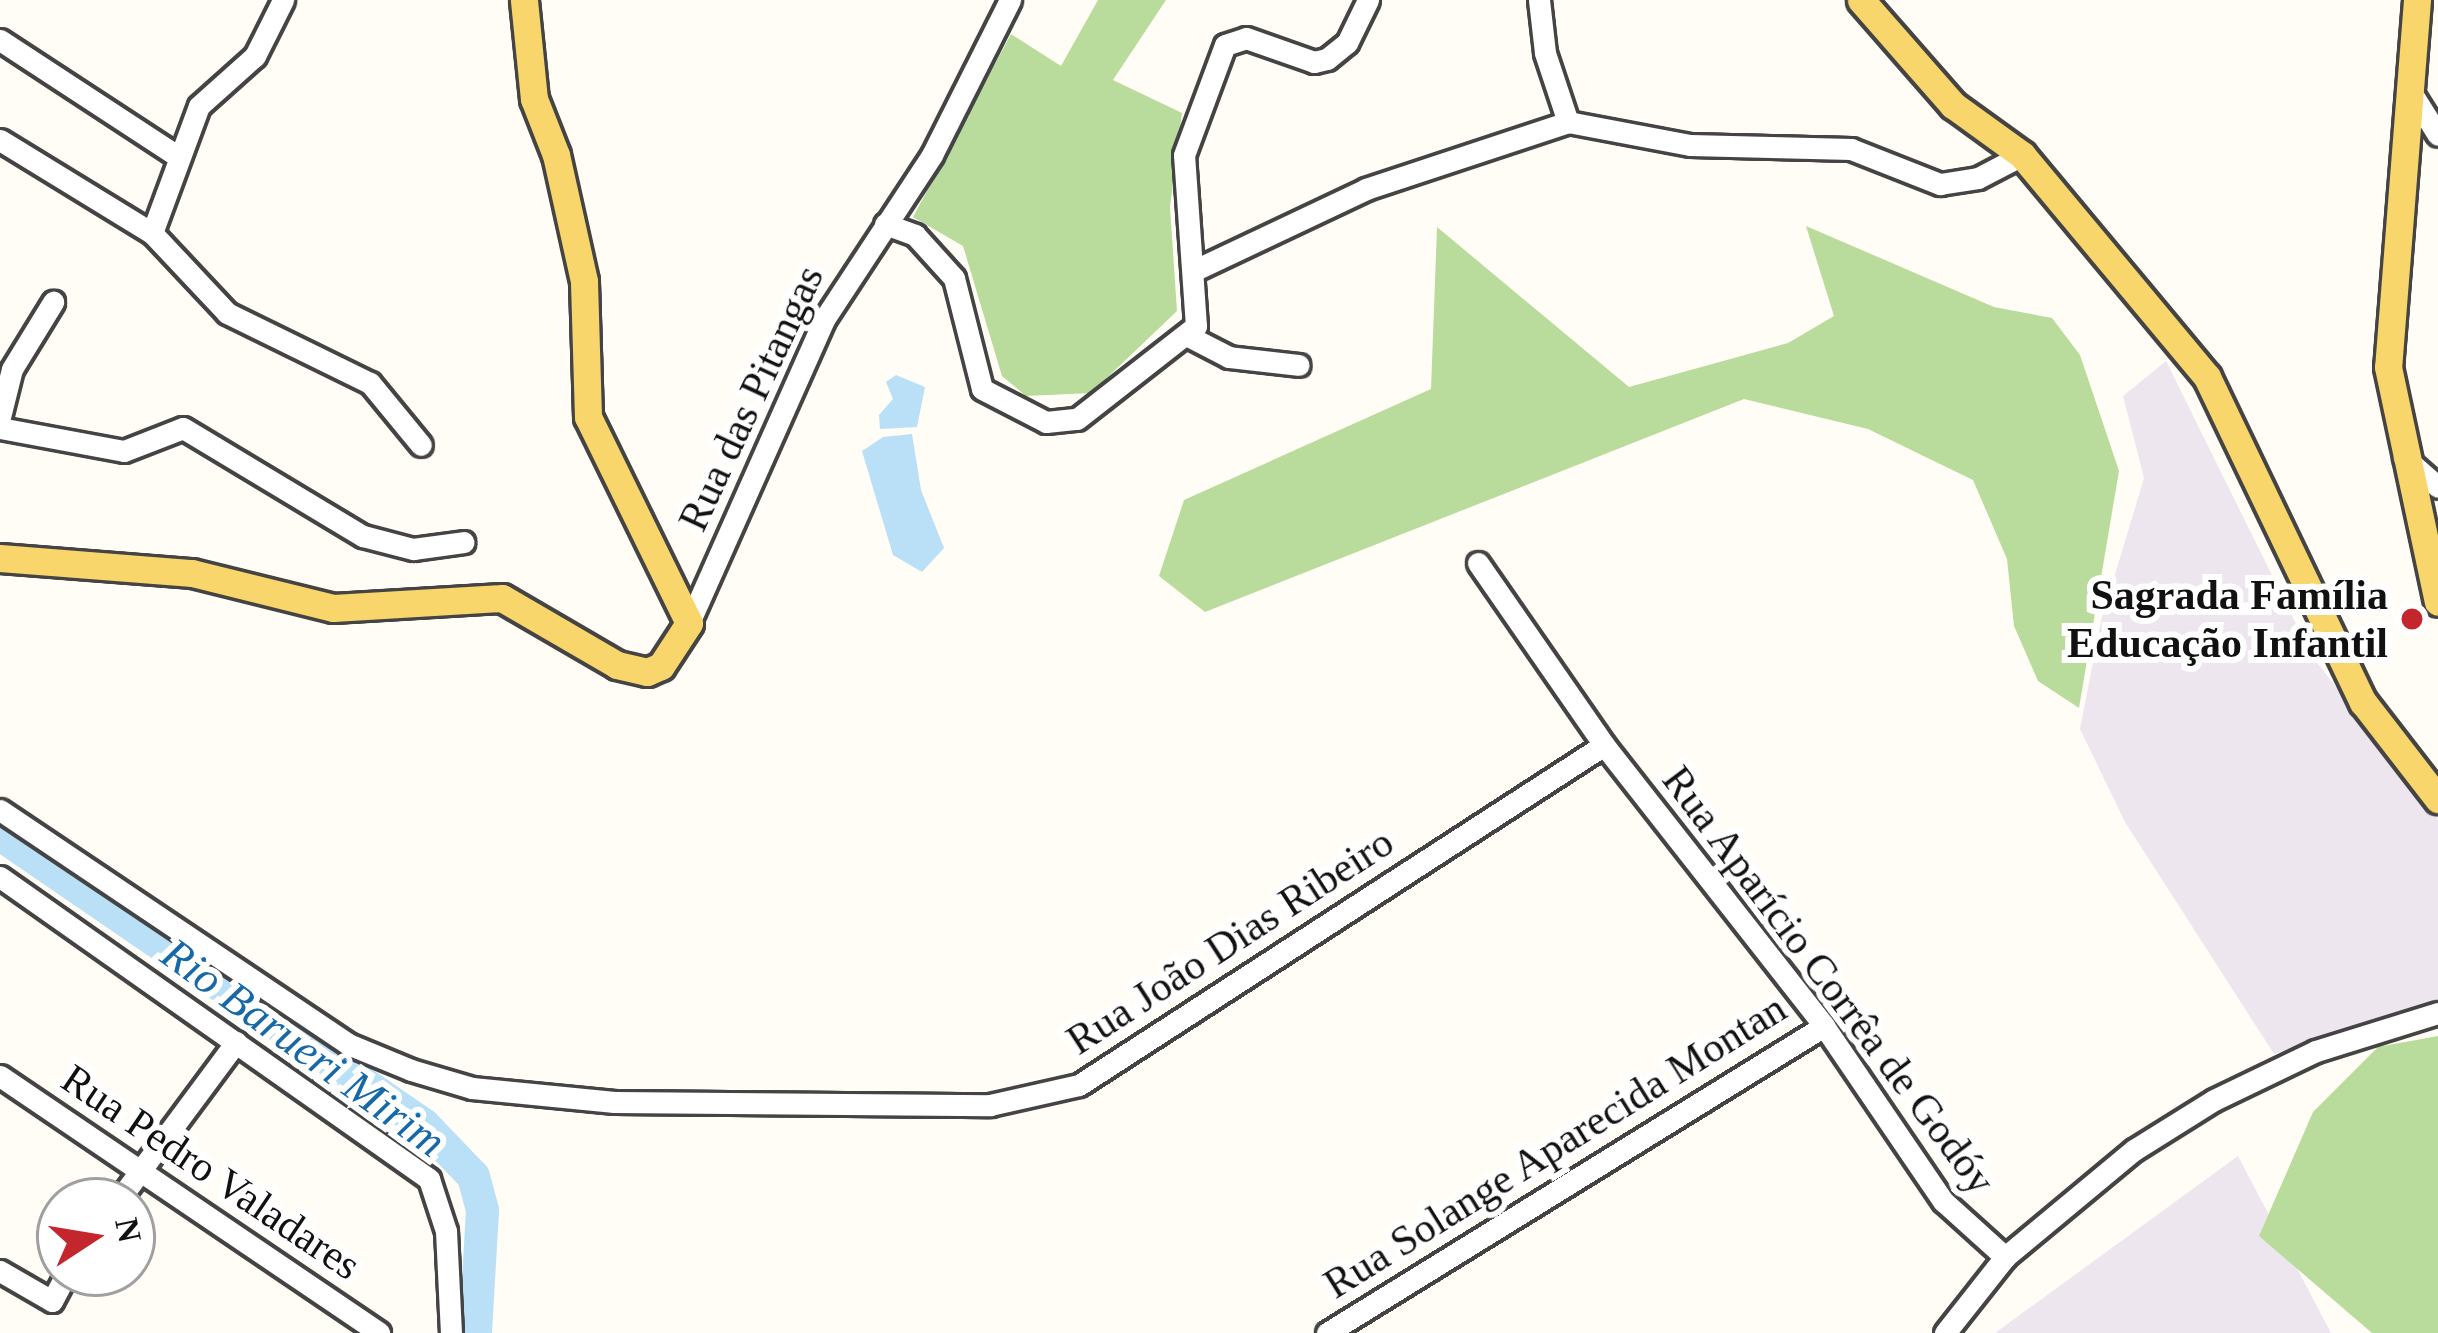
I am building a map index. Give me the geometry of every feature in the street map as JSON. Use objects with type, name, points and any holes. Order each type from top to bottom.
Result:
[{"type":"main road","points":[[0,558],[192,573],[333,608],[502,598],[634,671],[661,666],[689,622],[589,417],[584,281],[525,57],[524,0]]},
{"type":"main road","points":[[1861,0],[1953,105],[2022,154],[2207,377],[2362,702],[2438,800]]},
{"type":"main road","points":[[2417,0],[2388,296],[2388,367],[2403,457],[2438,602]]},
{"type":"street","points":[[152,233],[176,155],[199,106],[255,56],[284,0]]},
{"type":"street","name":"Rua das Pitangas","points":[[689,622],[797,371],[947,129],[1010,0]]},
{"type":"street","points":[[885,224],[915,236],[954,278],[982,389],[1046,422],[1077,419],[1190,337],[1199,313],[1182,196],[1184,155],[1225,45],[1246,38],[1314,62],[1327,59],[1347,44],[1368,0]]},
{"type":"street","points":[[1539,0],[1545,53],[1568,122]]},
{"type":"street","points":[[0,40],[176,155]]},
{"type":"street","points":[[2409,89],[2438,135]]},
{"type":"street","points":[[1196,270],[1366,189],[1568,122],[1690,145],[1851,149],[1940,184],[1978,178],[2022,154]]},
{"type":"street","points":[[0,140],[152,233],[227,313],[370,383],[422,445]]},
{"type":"street","points":[[0,417],[12,369],[53,302]]},
{"type":"street","points":[[1190,337],[1229,357],[1299,365]]},
{"type":"street","points":[[0,428],[124,451],[183,428],[363,536],[413,548],[464,542]]},
{"type":"street","points":[[2403,457],[2438,487]]},
{"type":"street","name":"Rua Aparício Corrêa de Godóy","points":[[1478,563],[1604,745],[1824,1026],[1943,1201],[2005,1256],[2134,1150],[2214,1100],[2316,1052],[2438,1013]]},
{"type":"street","name":"Rua João Dias Ribeiro","points":[[0,809],[348,1044],[472,1088],[614,1102],[884,1107],[1047,1096],[1151,1042],[1604,745]]},
{"type":"street","points":[[0,878],[429,1179],[446,1231],[452,1333]]},
{"type":"street","name":"Rua Solange Aparecida Montan","points":[[1327,1333],[1824,1026]]},
{"type":"street","points":[[136,1177],[236,1042]]},
{"type":"street","name":"Rua Pedro Valadares","points":[[0,1076],[379,1333]]},
{"type":"street","points":[[1945,1333],[2005,1256]]},
{"type":"street","points":[[0,1271],[36,1292]]},
{"type":"shaded area","points":[[2166,361],[2312,656],[2438,819],[2438,999],[2274,1054],[2125,822],[2080,729],[2101,621],[2144,478],[2123,396]]},
{"type":"shaded area","points":[[2238,1156],[2331,1333],[1995,1333]]},
{"type":"green space","points":[[1098,0],[1166,0],[1113,80],[1182,113],[1170,207],[1177,311],[1091,393],[1026,396],[1002,376],[963,246],[913,217],[1011,34],[1061,66]]},
{"type":"green space","points":[[1806,226],[1994,307],[2052,318],[2080,355],[2119,471],[2079,708],[2038,681],[2014,626],[2007,559],[1973,480],[1868,429],[1744,399],[1205,612],[1159,576],[1184,500],[1431,389],[1437,227],[1629,387],[1788,343],[1834,316]]},
{"type":"green space","points":[[2438,1036],[2438,1333],[2372,1333],[2259,1236],[2313,1112],[2378,1047]]},
{"type":"water","points":[[896,375],[925,387],[917,427],[880,429],[879,415],[893,399],[886,382]]},
{"type":"water","points":[[912,434],[921,490],[944,548],[922,572],[893,555],[862,451],[883,437]]},
{"type":"waterway","name":"Rio Barueri Mirim","points":[[0,834],[423,1124],[473,1176],[482,1210],[475,1333]]},
{"type":"place","name":"Sagrada Família Educação Infantil","points":[[2412,619]]}]
